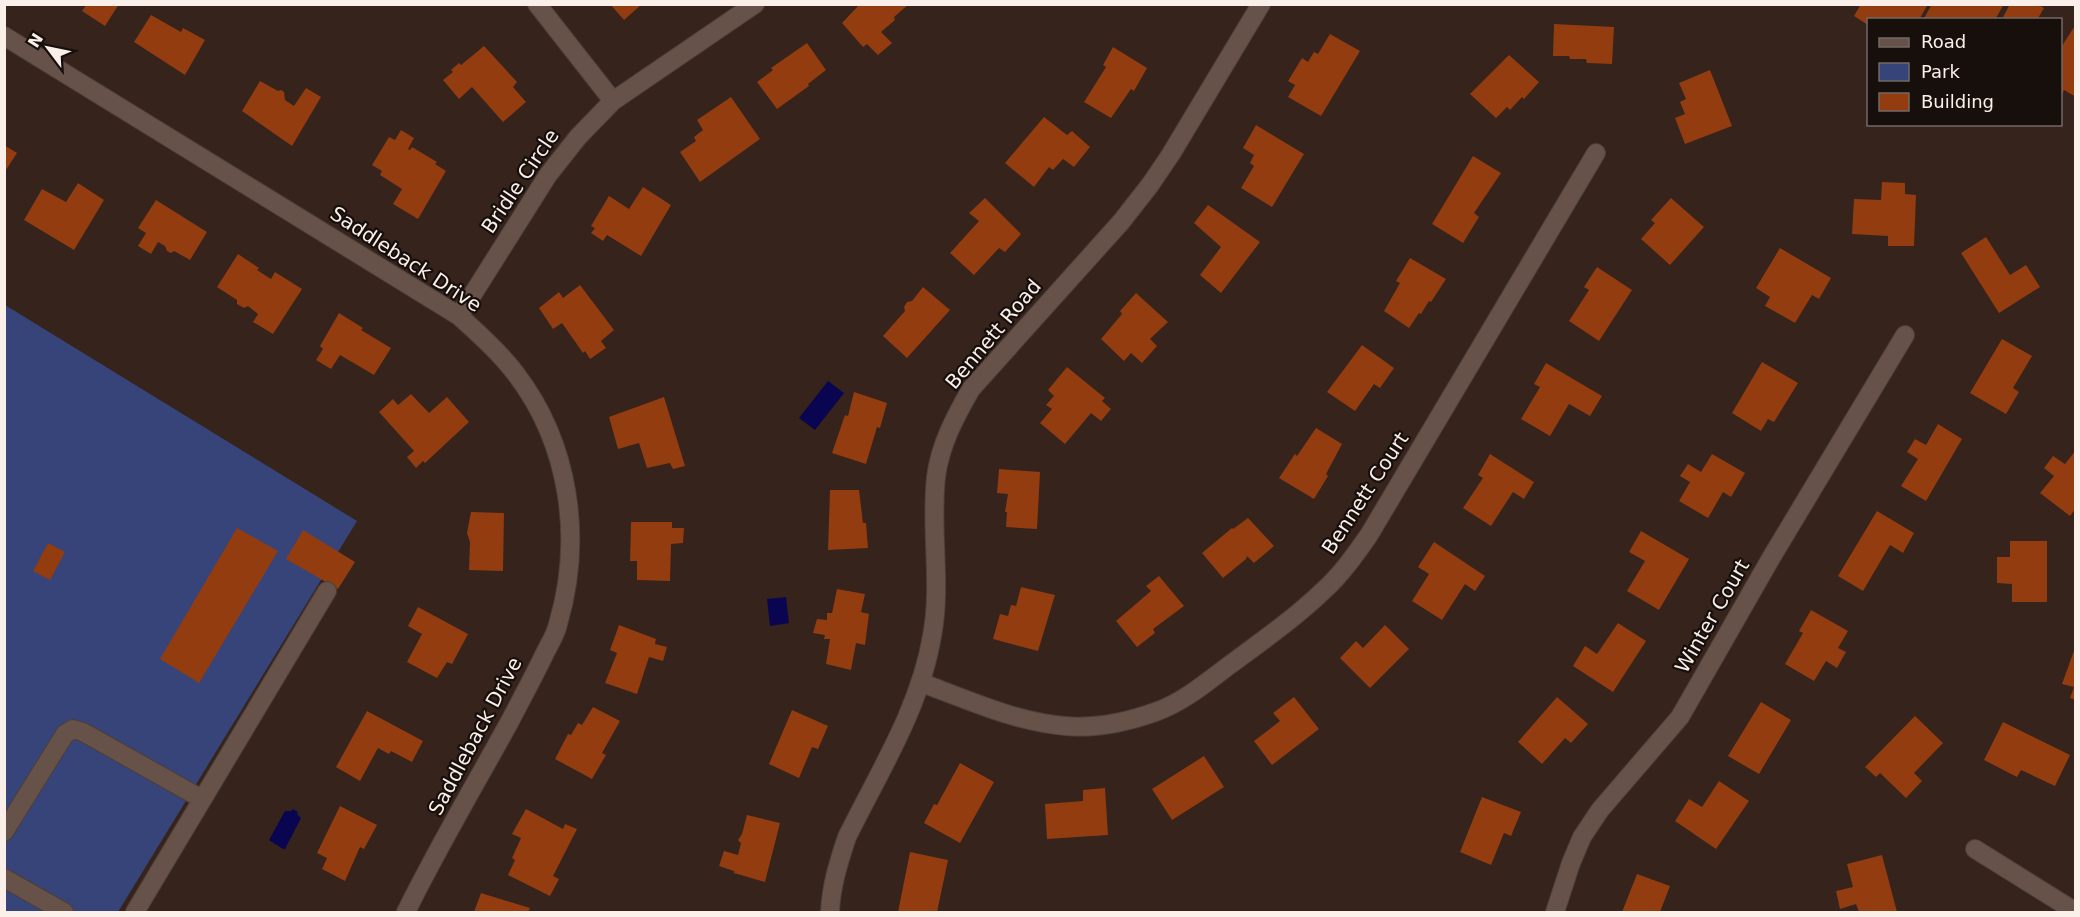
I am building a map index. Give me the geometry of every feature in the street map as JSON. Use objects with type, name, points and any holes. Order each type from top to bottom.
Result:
[{"type":"street","points":[[537,4],[613,101]]},
{"type":"street","name":"Bridle Circle","points":[[459,316],[560,158],[613,101],[755,4]]},
{"type":"street","name":"Bennett Road","points":[[830,912],[830,900],[838,864],[847,837],[922,683],[936,607],[936,477],[944,444],[956,416],[971,389],[1121,222],[1150,184],[1171,154],[1261,4]]},
{"type":"street","name":"Saddleback Drive","points":[[4,36],[459,316],[516,374],[549,430],[561,463],[569,500],[571,542],[568,580],[558,626],[533,679],[406,912]]},
{"type":"street","name":"Bennett Court","points":[[922,683],[1040,723],[1066,726],[1115,723],[1160,710],[1193,692],[1284,625],[1324,591],[1349,564],[1369,535],[1596,153]]},
{"type":"street","name":"Winter Court","points":[[1555,912],[1582,837],[1600,810],[1680,717],[1771,558],[1905,335]]},
{"type":"street","points":[[135,912],[327,591]]},
{"type":"street","points":[[4,832],[65,734],[73,729],[83,732],[202,799]]},
{"type":"street","points":[[1975,849],[2076,912]]},
{"type":"street","points":[[4,878],[64,912]]},
{"type":"green space","points":[[5,305],[357,521],[118,912],[5,912]]},
{"type":"shaded area","points":[[828,381],[844,393],[815,430],[799,418]]},
{"type":"shaded area","points":[[786,597],[789,623],[770,626],[767,599]]},
{"type":"shaded area","points":[[293,809],[301,818],[283,849],[269,840],[285,811]]},
{"type":"building","points":[[87,4],[119,4],[105,26],[82,11]]},
{"type":"building","points":[[610,4],[642,4],[624,20]]},
{"type":"building","points":[[860,4],[909,4],[881,32],[892,43],[878,55],[867,44],[863,47],[842,23]]},
{"type":"building","points":[[1861,4],[1928,4],[1920,18],[1867,18],[1867,24],[1854,16]]},
{"type":"building","points":[[1932,4],[2004,4],[1996,18],[1924,18]]},
{"type":"building","points":[[2010,4],[2037,4],[2044,8],[2038,18],[2003,17]]},
{"type":"building","points":[[151,15],[181,32],[183,28],[205,40],[185,75],[134,42]]},
{"type":"building","points":[[1554,24],[1614,27],[1612,64],[1587,63],[1586,59],[1553,56]]},
{"type":"building","points":[[2076,24],[2076,97],[2064,90],[2062,94],[2062,46]]},
{"type":"building","points":[[1330,34],[1360,51],[1321,116],[1288,97],[1295,85],[1288,81],[1302,58],[1308,62],[1314,52],[1318,54]]},
{"type":"building","points":[[807,43],[826,70],[808,84],[809,86],[777,109],[757,82],[773,70],[771,68]]},
{"type":"building","points":[[484,46],[517,82],[513,87],[526,102],[503,122],[472,87],[459,99],[443,80],[459,63],[461,65]]},
{"type":"building","points":[[1113,47],[1147,68],[1134,91],[1131,89],[1111,118],[1084,102],[1106,67],[1103,65]]},
{"type":"building","points":[[1509,55],[1539,82],[1524,99],[1522,97],[1510,110],[1507,107],[1496,118],[1470,94]]},
{"type":"building","points":[[1710,70],[1732,126],[1685,144],[1675,118],[1685,114],[1680,102],[1686,99],[1679,83]]},
{"type":"building","points":[[260,81],[284,92],[285,100],[294,106],[306,88],[321,97],[292,146],[242,111]]},
{"type":"building","points":[[731,97],[760,139],[700,182],[680,152],[696,141],[694,137],[703,130],[697,120]]},
{"type":"building","points":[[1044,117],[1067,135],[1072,131],[1090,147],[1074,167],[1063,159],[1053,170],[1049,167],[1034,187],[1005,163]]},
{"type":"building","points":[[1256,125],[1304,154],[1272,207],[1241,188],[1254,166],[1250,163],[1254,155],[1243,148]]},
{"type":"building","points":[[401,130],[414,138],[408,149],[412,147],[437,162],[435,164],[446,171],[418,219],[393,204],[402,189],[380,175],[382,171],[372,165],[389,137],[395,140]]},
{"type":"building","points":[[4,145],[17,153],[4,173]]},
{"type":"building","points":[[1473,156],[1501,173],[1474,213],[1479,217],[1463,243],[1432,224]]},
{"type":"building","points":[[1882,182],[1905,183],[1905,194],[1916,195],[1914,246],[1888,246],[1888,236],[1852,234],[1854,199],[1881,200]]},
{"type":"building","points":[[78,183],[104,200],[74,250],[24,220],[42,189],[66,202]]},
{"type":"building","points":[[643,187],[671,205],[641,256],[607,235],[603,241],[591,233],[595,228],[591,226],[609,196],[629,209]]},
{"type":"building","points":[[985,198],[1021,234],[1005,252],[999,248],[974,275],[950,253],[979,221],[969,213]]},
{"type":"building","points":[[1671,198],[1704,227],[1670,265],[1641,239],[1655,223],[1651,220]]},
{"type":"building","points":[[156,200],[207,232],[190,260],[174,251],[171,253],[167,251],[165,246],[158,242],[151,254],[138,246],[146,233],[138,228]]},
{"type":"building","points":[[1208,205],[1260,242],[1221,293],[1200,275],[1221,247],[1194,223]]},
{"type":"building","points":[[1986,237],[2010,275],[2026,265],[2040,287],[1999,313],[1961,253]]},
{"type":"building","points":[[1780,248],[1831,278],[1819,299],[1812,295],[1795,323],[1765,306],[1770,297],[1756,288]]},
{"type":"building","points":[[238,254],[271,279],[275,272],[302,289],[273,334],[253,322],[258,314],[248,306],[244,308],[237,304],[237,300],[217,287]]},
{"type":"building","points":[[1410,258],[1446,279],[1431,302],[1429,301],[1409,328],[1384,311],[1400,283],[1396,281]]},
{"type":"building","points":[[1597,267],[1632,290],[1599,341],[1569,321],[1589,290],[1584,287]]},
{"type":"building","points":[[580,285],[614,330],[601,341],[606,348],[590,359],[585,351],[583,353],[562,323],[553,329],[539,308],[559,292],[563,298]]},
{"type":"building","points":[[923,287],[950,310],[907,358],[883,336],[905,311],[904,307],[907,302],[912,301]]},
{"type":"building","points":[[1136,293],[1168,322],[1150,339],[1157,346],[1142,363],[1131,353],[1124,361],[1101,339],[1122,314],[1120,311]]},
{"type":"building","points":[[339,313],[363,328],[361,330],[391,348],[374,375],[340,355],[331,369],[316,360],[323,349],[320,346]]},
{"type":"building","points":[[2002,339],[2032,356],[2013,388],[2019,392],[2006,414],[1970,393]]},
{"type":"building","points":[[1362,345],[1394,368],[1380,388],[1374,384],[1355,411],[1327,392]]},
{"type":"building","points":[[1762,362],[1798,383],[1774,422],[1768,419],[1761,431],[1732,413]]},
{"type":"building","points":[[1546,363],[1602,396],[1590,416],[1569,404],[1550,436],[1521,419],[1540,387],[1534,384]]},
{"type":"building","points":[[1067,367],[1105,398],[1102,401],[1111,409],[1101,421],[1091,413],[1065,444],[1040,423],[1052,409],[1046,405],[1054,396],[1048,390]]},
{"type":"building","points":[[854,392],[887,403],[866,464],[832,453],[845,415],[848,416]]},
{"type":"building","points":[[411,394],[429,413],[447,397],[469,422],[425,463],[423,461],[416,468],[407,457],[414,451],[379,412],[393,399],[398,405]]},
{"type":"building","points":[[664,397],[685,466],[673,469],[670,463],[647,468],[639,443],[618,449],[609,417]]},
{"type":"building","points":[[1938,424],[1962,439],[1926,501],[1901,486],[1918,459],[1907,452],[1915,439],[1926,445]]},
{"type":"building","points":[[1316,428],[1342,444],[1326,474],[1328,476],[1314,499],[1279,478]]},
{"type":"building","points":[[2076,450],[2076,508],[2070,516],[2040,493],[2054,476],[2044,468],[2053,456],[2065,464]]},
{"type":"building","points":[[1490,454],[1534,482],[1524,499],[1513,492],[1491,526],[1463,508],[1483,478],[1478,475]]},
{"type":"building","points":[[1712,454],[1745,473],[1731,497],[1723,492],[1708,518],[1679,501],[1690,482],[1680,476],[1688,464],[1701,472]]},
{"type":"building","points":[[999,469],[1040,472],[1037,529],[1006,527],[1007,512],[1005,512],[1008,494],[997,493]]},
{"type":"building","points":[[830,490],[859,490],[863,523],[866,523],[868,548],[828,550]]},
{"type":"building","points":[[1877,511],[1914,533],[1903,553],[1890,545],[1863,591],[1838,576]]},
{"type":"building","points":[[471,512],[504,513],[503,571],[469,570],[470,542],[467,533]]},
{"type":"building","points":[[1248,518],[1274,546],[1254,563],[1247,556],[1223,578],[1202,553]]},
{"type":"building","points":[[631,522],[672,522],[672,528],[684,528],[683,543],[671,544],[670,581],[637,580],[637,561],[630,561]]},
{"type":"building","points":[[237,528],[278,551],[199,683],[160,659]]},
{"type":"building","points":[[303,530],[355,562],[338,589],[286,559]]},
{"type":"building","points":[[1641,531],[1689,559],[1659,610],[1627,591],[1645,561],[1629,552]]},
{"type":"building","points":[[2010,541],[2047,541],[2047,602],[2012,602],[2012,584],[1997,583],[1997,557],[2010,557]]},
{"type":"building","points":[[1434,542],[1485,576],[1475,591],[1465,584],[1442,620],[1412,601],[1429,574],[1418,567]]},
{"type":"building","points":[[48,543],[65,552],[50,580],[33,571]]},
{"type":"building","points":[[1159,576],[1184,606],[1153,629],[1155,633],[1137,647],[1116,621],[1151,591],[1146,586]]},
{"type":"building","points":[[1021,587],[1055,595],[1038,651],[993,639],[1000,614],[1008,616],[1011,605],[1016,606]]},
{"type":"building","points":[[837,589],[865,594],[861,612],[869,614],[865,645],[856,643],[851,670],[826,664],[830,639],[824,639],[825,635],[813,633],[817,619],[827,620],[827,613],[832,613]]},
{"type":"building","points":[[418,607],[468,634],[452,664],[447,662],[437,678],[407,662],[422,634],[408,626]]},
{"type":"building","points":[[1811,610],[1848,631],[1838,648],[1846,652],[1837,668],[1826,661],[1814,681],[1785,664],[1803,633],[1799,631]]},
{"type":"building","points":[[1618,623],[1646,641],[1613,692],[1573,666],[1585,646],[1597,654]]},
{"type":"building","points":[[619,625],[656,639],[655,644],[667,647],[663,661],[649,657],[637,694],[605,683],[617,653],[610,650]]},
{"type":"building","points":[[1385,625],[1409,649],[1370,688],[1340,658],[1356,641],[1363,648]]},
{"type":"building","points":[[2076,645],[2076,700],[2070,698],[2074,687],[2062,684]]},
{"type":"building","points":[[1294,697],[1319,729],[1272,765],[1254,741],[1280,721],[1273,713]]},
{"type":"building","points":[[1557,697],[1588,724],[1571,743],[1565,738],[1542,764],[1518,742]]},
{"type":"building","points":[[1761,702],[1791,720],[1759,774],[1728,756]]},
{"type":"building","points":[[593,707],[620,721],[602,753],[606,755],[592,779],[555,759],[568,734],[571,735],[578,723],[582,725]]},
{"type":"building","points":[[792,710],[828,726],[818,749],[812,747],[799,778],[769,764]]},
{"type":"building","points":[[367,711],[423,741],[412,762],[391,751],[389,754],[378,748],[360,781],[336,767]]},
{"type":"building","points":[[1915,716],[1943,743],[1914,773],[1922,781],[1906,798],[1880,773],[1876,777],[1865,767]]},
{"type":"building","points":[[2003,722],[2070,755],[2055,786],[2021,770],[2017,777],[1984,760]]},
{"type":"building","points":[[1204,756],[1224,787],[1172,820],[1152,789]]},
{"type":"building","points":[[960,763],[994,782],[960,843],[924,823],[934,804],[937,805]]},
{"type":"building","points":[[1719,781],[1749,801],[1716,849],[1675,821],[1689,799],[1702,807]]},
{"type":"building","points":[[1105,788],[1108,835],[1047,839],[1045,804],[1083,801],[1083,790]]},
{"type":"building","points":[[1482,797],[1521,812],[1511,836],[1504,833],[1491,865],[1460,852]]},
{"type":"building","points":[[340,806],[377,825],[364,849],[360,847],[345,881],[322,869],[327,858],[317,853]]},
{"type":"building","points":[[526,809],[563,829],[565,824],[577,829],[553,876],[559,879],[550,896],[508,875],[515,860],[512,858],[521,838],[512,834]]},
{"type":"building","points":[[747,815],[780,823],[765,882],[719,866],[724,851],[738,855],[741,843],[738,840]]},
{"type":"building","points":[[910,852],[948,860],[937,912],[898,912]]},
{"type":"building","points":[[1882,855],[1897,912],[1859,912],[1856,904],[1840,909],[1836,891],[1853,887],[1847,864]]},
{"type":"building","points":[[1637,874],[1670,886],[1660,912],[1622,912]]},
{"type":"building","points":[[481,893],[530,908],[528,912],[474,912]]}]
